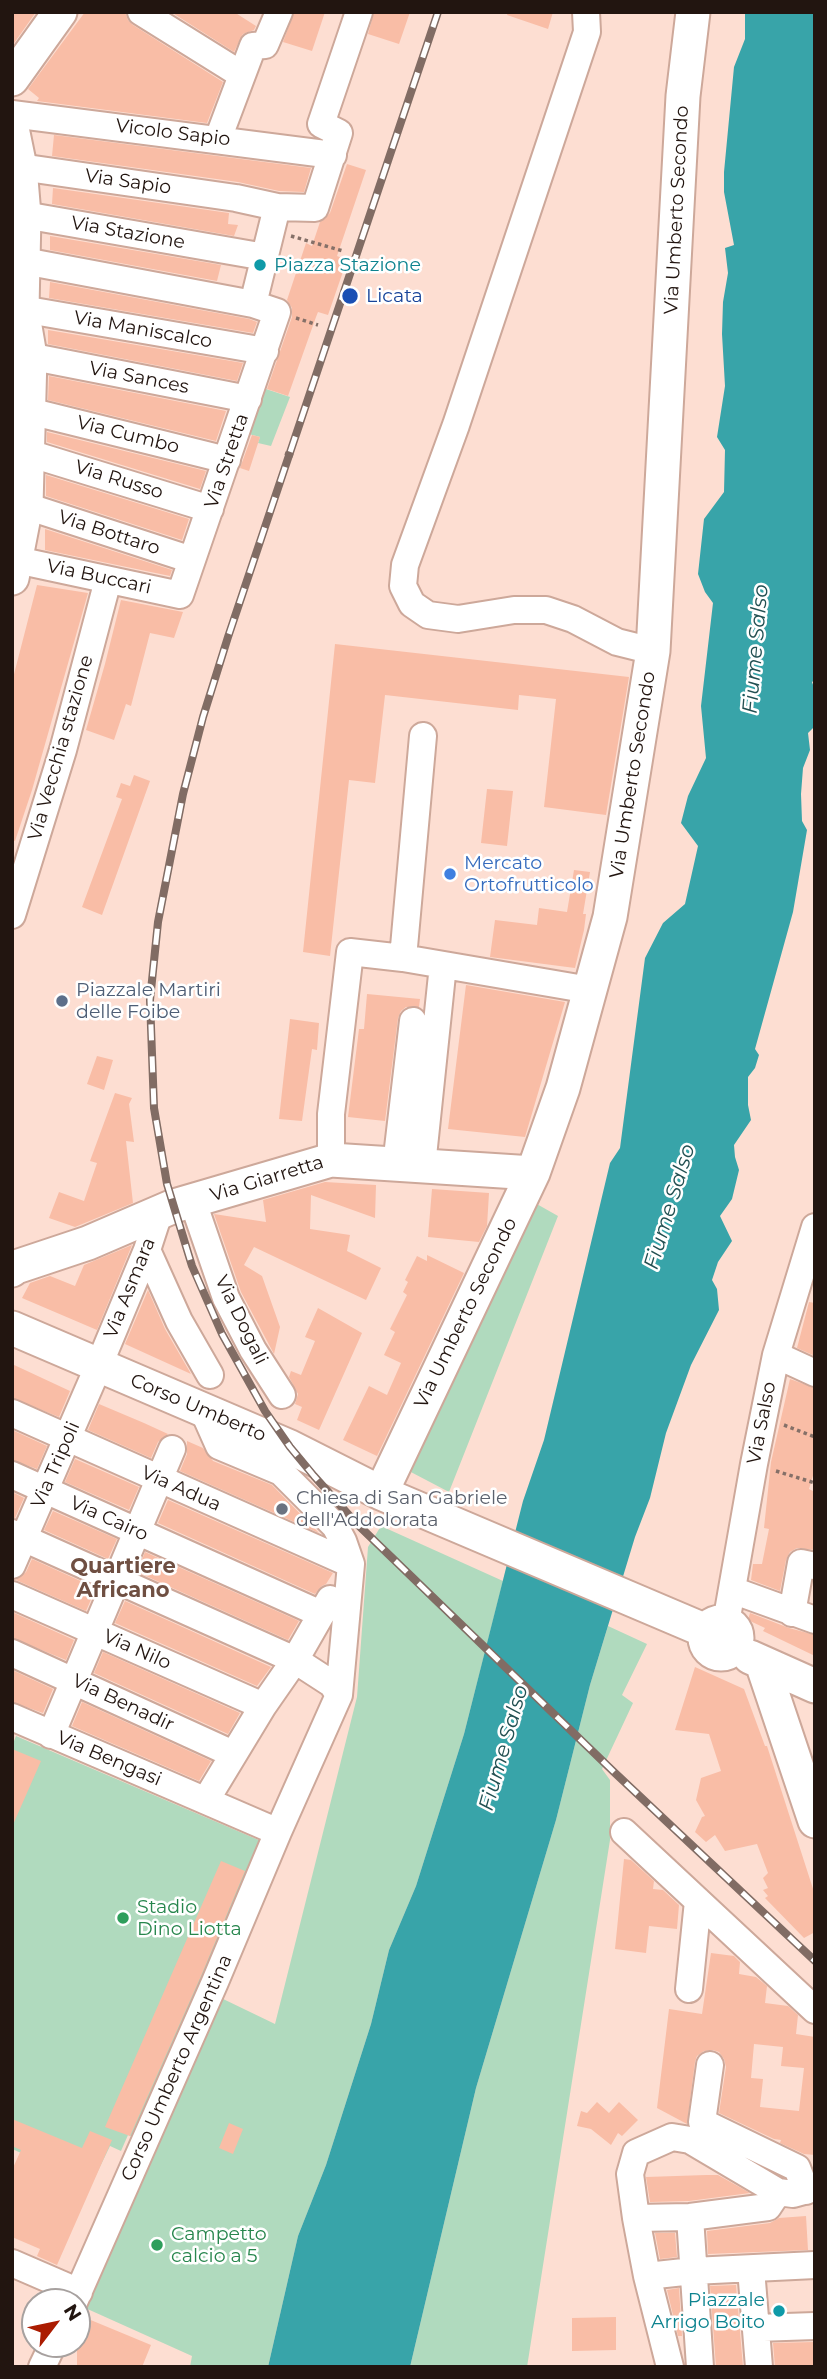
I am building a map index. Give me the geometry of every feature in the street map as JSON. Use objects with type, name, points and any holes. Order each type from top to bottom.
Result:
[{"type":"main road","points":[[12,79],[60,12]]},
{"type":"main road","name":"Via Umberto Secondo","points":[[381,1493],[533,1173],[563,1088],[610,917],[653,651],[683,96],[693,12]]},
{"type":"main road","points":[[12,128],[20,167],[24,215],[20,450],[26,506],[14,566]]},
{"type":"main road","name":"Via Giarretta","points":[[13,1269],[88,1243],[160,1210],[331,1160],[533,1173]]},
{"type":"main road","name":"Corso Umberto","points":[[12,1328],[290,1447],[381,1493],[732,1642],[815,1686]]},
{"type":"main road","points":[[732,1642],[815,1821]]},
{"type":"street","points":[[141,12],[242,75]]},
{"type":"street","points":[[333,155],[340,133],[321,124],[359,12]]},
{"type":"street","points":[[586,12],[587,32],[456,425],[405,565],[402,586],[412,604],[428,615],[457,619],[522,609],[545,610],[573,619],[617,642],[653,651]]},
{"type":"street","points":[[218,139],[253,46],[265,46],[269,17]]},
{"type":"street","name":"Vicolo Sapio","points":[[12,114],[333,155]]},
{"type":"street","name":"Via Sapio","points":[[20,167],[236,198],[274,219],[315,208],[333,155]]},
{"type":"street","name":"Via Stazione","points":[[24,215],[265,257]]},
{"type":"street","points":[[253,304],[274,219]]},
{"type":"street","points":[[24,261],[253,304],[277,312],[269,338]]},
{"type":"street","name":"Via Maniscalco","points":[[22,309],[269,338]]},
{"type":"street","name":"Via Stretta","points":[[180,595],[269,338]]},
{"type":"street","name":"Via Sances","points":[[22,355],[248,399]]},
{"type":"street","name":"Via Cumbo","points":[[20,400],[227,460]]},
{"type":"street","name":"Via Russo","points":[[20,450],[210,509]]},
{"type":"street","name":"Via Bottaro","points":[[26,506],[192,560]]},
{"type":"street","name":"Via Buccari","points":[[14,566],[108,580],[180,595]]},
{"type":"street","name":"Via Vecchia stazione","points":[[12,915],[62,750],[108,580]]},
{"type":"street","points":[[403,958],[423,736]]},
{"type":"street","points":[[331,1160],[331,1114],[350,952],[403,958],[590,990]]},
{"type":"street","points":[[409,1165],[443,965]]},
{"type":"street","points":[[409,1165],[413,1021]]},
{"type":"street","name":"Via Dogali","points":[[193,1202],[226,1298],[253,1350],[282,1395]]},
{"type":"street","name":"Via Asmara","points":[[99,1365],[147,1250],[160,1210]]},
{"type":"street","name":"Via Salso","points":[[732,1642],[732,1591],[763,1417],[776,1355],[813,1239]]},
{"type":"street","points":[[147,1250],[178,1321],[210,1375]]},
{"type":"street","points":[[776,1355],[815,1373]]},
{"type":"street","name":"Via Tripoli","points":[[12,1565],[18,1536],[45,1490],[99,1365]]},
{"type":"street","points":[[203,1410],[219,1446],[281,1472],[335,1526],[351,1564],[295,1660],[262,1706],[206,1800]]},
{"type":"street","name":"Via Adua","points":[[12,1413],[351,1564]]},
{"type":"street","points":[[51,1735],[172,1449]]},
{"type":"street","name":"Via Cairo","points":[[12,1475],[321,1614]]},
{"type":"street","points":[[18,1536],[295,1660],[332,1684],[339,1695]]},
{"type":"street","points":[[732,1591],[804,1617],[801,1563],[815,1566]]},
{"type":"street","name":"Corso Umberto Argentina","points":[[80,2288],[339,1695],[351,1564]]},
{"type":"street","name":"Via Nilo","points":[[12,1595],[262,1706]]},
{"type":"street","name":"Via Benadir","points":[[12,1653],[233,1754]]},
{"type":"street","name":"Via Bengasi","points":[[12,1717],[278,1832]]},
{"type":"street","points":[[624,1832],[815,2010]]},
{"type":"street","points":[[689,1989],[698,1901]]},
{"type":"street","points":[[670,2367],[647,2276],[636,2218],[630,2174],[636,2153],[672,2137],[690,2140],[778,2192],[793,2194],[808,2177],[702,2122],[710,2065]]},
{"type":"street","points":[[636,2218],[690,2217],[768,2207],[778,2192]]},
{"type":"street","points":[[690,2217],[700,2367]]},
{"type":"street","points":[[12,2263],[59,2288]]},
{"type":"street","points":[[647,2276],[815,2265]]},
{"type":"street","points":[[751,2269],[759,2367]]},
{"type":"street","points":[[755,2328],[815,2326]]},
{"type":"path","points":[[274,219],[343,251]]},
{"type":"path","points":[[285,453],[293,456]]},
{"type":"path","points":[[763,1417],[815,1437]]},
{"type":"path","points":[[754,1464],[815,1483]]},
{"type":"green space","points":[[257,386],[290,397],[271,446],[258,443],[260,437],[245,433]]},
{"type":"green space","points":[[535,1203],[558,1216],[449,1492],[407,1470]]},
{"type":"green space","points":[[381,1526],[503,1581],[464,1734],[416,1886],[389,1950],[371,2024],[326,2165],[298,2236],[268,2367],[190,2367],[192,2356],[91,2311],[91,2289],[219,1997],[275,2024],[357,1697],[368,1547]]},
{"type":"green space","points":[[608,1626],[647,1644],[622,1695],[633,1703],[602,1769],[610,1780],[610,1840],[527,2367],[410,2367],[476,2088],[556,1820],[590,1685]]},
{"type":"green space","name":"Stadio Dino Liotta","points":[[16,1736],[261,1841],[136,2138],[128,2135],[121,2151],[110,2146],[96,2175],[85,2181],[12,2149],[12,1746]]},
{"type":"water","name":"Fiume Salso","points":[[745,12],[815,12],[815,680],[812,682],[815,690],[815,726],[808,733],[810,750],[803,768],[802,821],[807,830],[793,912],[755,1049],[759,1055],[755,1068],[748,1077],[751,1120],[734,1145],[739,1170],[732,1199],[720,1216],[732,1241],[718,1262],[712,1280],[717,1289],[719,1310],[691,1365],[666,1433],[650,1498],[635,1537],[590,1685],[556,1820],[476,2088],[410,2367],[268,2367],[298,2236],[326,2165],[371,2024],[389,1950],[416,1886],[464,1734],[523,1501],[544,1440],[610,1163],[620,1148],[645,958],[663,923],[685,904],[698,846],[681,823],[688,796],[706,758],[701,706],[713,603],[698,574],[704,519],[724,492],[725,450],[717,437],[725,386],[722,334],[723,302],[728,273],[725,248],[734,245],[724,192],[724,172],[734,67],[745,39]]},
{"type":"building","points":[[12,12],[36,12],[12,46]]},
{"type":"building","points":[[85,12],[125,12],[133,25],[223,82],[207,123],[37,101],[39,98],[28,89]]},
{"type":"building","points":[[171,12],[234,12],[256,26],[254,30],[243,34],[234,52]]},
{"type":"building","points":[[294,12],[325,12],[312,51],[283,42]]},
{"type":"building","points":[[374,12],[410,12],[399,44],[368,34]]},
{"type":"building","points":[[508,12],[553,12],[548,29],[507,15]]},
{"type":"building","points":[[54,135],[311,168],[304,192],[279,191],[238,182],[52,156]]},
{"type":"building","points":[[347,164],[366,170],[337,256],[347,260],[328,315],[318,312],[288,396],[267,389],[292,317],[292,308],[287,300],[306,243],[312,246],[320,222],[330,213]]},
{"type":"building","points":[[53,188],[229,213],[228,224],[238,225],[234,236],[52,204]]},
{"type":"building","points":[[50,236],[221,265],[217,281],[50,250]]},
{"type":"building","points":[[50,282],[257,322],[253,333],[49,298]]},
{"type":"building","points":[[48,330],[243,363],[237,381],[48,344]]},
{"type":"building","points":[[49,376],[226,411],[216,441],[48,400]]},
{"type":"building","points":[[47,432],[206,471],[200,489],[47,442]]},
{"type":"building","points":[[252,435],[260,437],[249,471],[240,468]]},
{"type":"building","points":[[46,475],[189,519],[182,540],[46,496]]},
{"type":"building","points":[[45,529],[172,570],[170,576],[45,550]]},
{"type":"building","points":[[37,585],[88,593],[15,841],[12,840],[12,682]]},
{"type":"building","points":[[121,600],[183,612],[174,638],[150,633],[131,706],[126,704],[114,740],[86,730]]},
{"type":"building","points":[[335,644],[629,677],[606,815],[544,807],[556,699],[519,695],[518,710],[385,695],[375,783],[349,780],[330,956],[303,952]]},
{"type":"building","points":[[134,775],[150,781],[102,915],[82,907],[122,799],[116,797],[121,783],[130,786]]},
{"type":"building","points":[[487,789],[513,791],[507,846],[481,843]]},
{"type":"building","points":[[574,870],[590,872],[583,914],[586,914],[584,930],[575,968],[490,957],[495,920],[537,925],[539,908],[567,912]]},
{"type":"building","points":[[466,985],[565,1002],[525,1137],[448,1129]]},
{"type":"building","points":[[367,994],[420,999],[419,1007],[406,1007],[398,1018],[385,1121],[348,1117],[359,1029],[364,1029]]},
{"type":"building","points":[[290,1019],[319,1023],[317,1050],[312,1049],[302,1121],[279,1119]]},
{"type":"building","points":[[97,1056],[113,1060],[104,1090],[87,1084]]},
{"type":"building","points":[[115,1093],[132,1098],[129,1104],[134,1142],[126,1141],[133,1203],[75,1227],[49,1218],[59,1192],[84,1201],[97,1163],[90,1161]]},
{"type":"building","points":[[325,1182],[376,1185],[375,1218],[311,1195],[310,1229],[350,1235],[347,1251],[381,1268],[366,1300],[254,1247],[244,1265],[262,1276],[280,1327],[274,1354],[241,1292],[214,1214],[266,1222],[263,1200]]},
{"type":"building","points":[[432,1189],[489,1193],[487,1226],[479,1242],[428,1237]]},
{"type":"building","points":[[132,1245],[97,1330],[22,1298],[30,1283],[50,1276],[75,1286],[84,1265]]},
{"type":"building","points":[[427,1255],[464,1273],[377,1456],[343,1440],[369,1386],[387,1395],[401,1363],[384,1355],[395,1332],[390,1329],[407,1295],[403,1292],[408,1282],[405,1280],[417,1256],[427,1261]]},
{"type":"building","points":[[148,1290],[165,1329],[191,1374],[125,1344]]},
{"type":"building","points":[[809,1302],[815,1303],[815,1356],[797,1348]]},
{"type":"building","points":[[318,1308],[362,1333],[319,1430],[297,1420],[302,1407],[295,1404],[298,1394],[289,1377],[291,1371],[301,1375],[315,1341],[305,1337]]},
{"type":"building","points":[[12,1364],[70,1391],[59,1417],[12,1398]]},
{"type":"building","points":[[790,1379],[815,1388],[815,1469],[809,1489],[815,1492],[815,1550],[797,1548],[790,1552],[780,1591],[751,1580],[753,1564],[762,1564],[769,1529],[764,1528],[771,1462]]},
{"type":"building","points":[[99,1404],[168,1434],[158,1442],[151,1458],[88,1430]]},
{"type":"building","points":[[12,1430],[47,1446],[37,1469],[12,1460]]},
{"type":"building","points":[[187,1441],[203,1448],[213,1461],[272,1485],[319,1533],[180,1471],[187,1454]]},
{"type":"building","points":[[75,1459],[139,1487],[129,1510],[65,1482]]},
{"type":"building","points":[[12,1492],[24,1498],[15,1518],[12,1518]]},
{"type":"building","points":[[168,1500],[333,1573],[315,1594],[158,1523]]},
{"type":"building","points":[[53,1511],[117,1539],[108,1559],[44,1530]]},
{"type":"building","points":[[145,1552],[299,1621],[288,1640],[137,1572]]},
{"type":"building","points":[[32,1559],[96,1588],[86,1611],[16,1580],[26,1572]]},
{"type":"building","points":[[125,1601],[271,1667],[257,1686],[115,1623]]},
{"type":"building","points":[[12,1612],[74,1640],[66,1660],[12,1638]]},
{"type":"building","points":[[750,1613],[815,1635],[815,1656],[763,1631],[765,1628],[748,1620]]},
{"type":"building","points":[[103,1652],[240,1713],[228,1734],[94,1673]]},
{"type":"building","points":[[695,1667],[744,1689],[767,1746],[815,1895],[815,1932],[804,1938],[765,1898],[768,1896],[763,1890],[768,1888],[763,1878],[768,1873],[757,1844],[725,1851],[715,1835],[706,1842],[695,1832],[705,1816],[696,1800],[701,1778],[721,1771],[709,1734],[675,1730]]},
{"type":"building","points":[[12,1670],[53,1689],[43,1713],[12,1702]]},
{"type":"building","points":[[82,1702],[211,1761],[199,1781],[72,1726]]},
{"type":"building","points":[[12,1749],[41,1761],[12,1827]]},
{"type":"building","points":[[624,1859],[631,1860],[654,1881],[653,1889],[663,1890],[679,1905],[677,1929],[649,1926],[646,1953],[615,1949]]},
{"type":"building","points":[[221,1861],[245,1871],[201,1976],[130,2136],[105,2127]]},
{"type":"building","points":[[711,1953],[734,1956],[740,1962],[739,1974],[756,1977],[767,1986],[765,2003],[788,2006],[798,2015],[796,2034],[815,2037],[815,2155],[804,2154],[780,2143],[781,2140],[719,2113],[726,2067],[719,2052],[713,2050],[704,2051],[697,2056],[687,2124],[657,2108],[669,2009],[702,2014]],"holes":[[[754,2044],[783,2047],[781,2066],[804,2068],[799,2111],[760,2107],[763,2079],[751,2078]]]},
{"type":"building","points":[[597,2102],[609,2113],[619,2102],[638,2120],[622,2136],[618,2133],[611,2145],[591,2129],[577,2126],[581,2111],[587,2113]]},
{"type":"building","points":[[12,2119],[82,2148],[90,2131],[112,2140],[57,2265],[37,2256],[40,2249],[12,2237],[12,2170],[21,2150],[12,2146]]},
{"type":"building","points":[[229,2123],[243,2129],[233,2154],[219,2148]]},
{"type":"building","points":[[718,2175],[750,2193],[689,2201],[650,2202],[646,2177]]},
{"type":"building","points":[[806,2216],[808,2250],[708,2254],[707,2231]]},
{"type":"building","points":[[655,2233],[675,2233],[677,2257],[660,2259]]},
{"type":"building","points":[[736,2285],[743,2367],[716,2367],[710,2286]]},
{"type":"building","points":[[679,2288],[682,2336],[678,2336],[667,2290]]},
{"type":"building","points":[[616,2317],[616,2350],[572,2351],[572,2318]]},
{"type":"building","points":[[91,2320],[151,2345],[142,2367],[77,2367],[77,2358],[91,2358]]},
{"type":"building","points":[[815,2342],[815,2367],[775,2367],[773,2343]]},
{"type":"railway","points":[[438,12],[228,637],[183,794],[158,922],[150,1000],[154,1108],[167,1184],[192,1266],[222,1334],[265,1411],[314,1476],[356,1523],[815,1961]]},
{"type":"place","name":"Piazza Stazione","points":[[260,265]]},
{"type":"place","name":"Licata","points":[[350,296]]},
{"type":"place","name":"Mercato Ortofrutticolo","points":[[450,874]]},
{"type":"place","name":"Piazzale Martiri delle Foibe","points":[[62,1001]]},
{"type":"place","name":"Chiesa di San Gabriele dell'Addolorata","points":[[282,1509]]},
{"type":"place","name":"Stadio Dino Liotta","points":[[123,1918]]},
{"type":"place","name":"Campetto calcio a 5","points":[[157,2245]]},
{"type":"place","name":"Piazzale Arrigo Boito","points":[[779,2311]]},
{"type":"district","name":"Quartiere Africano","points":[[123,1579]]}]
